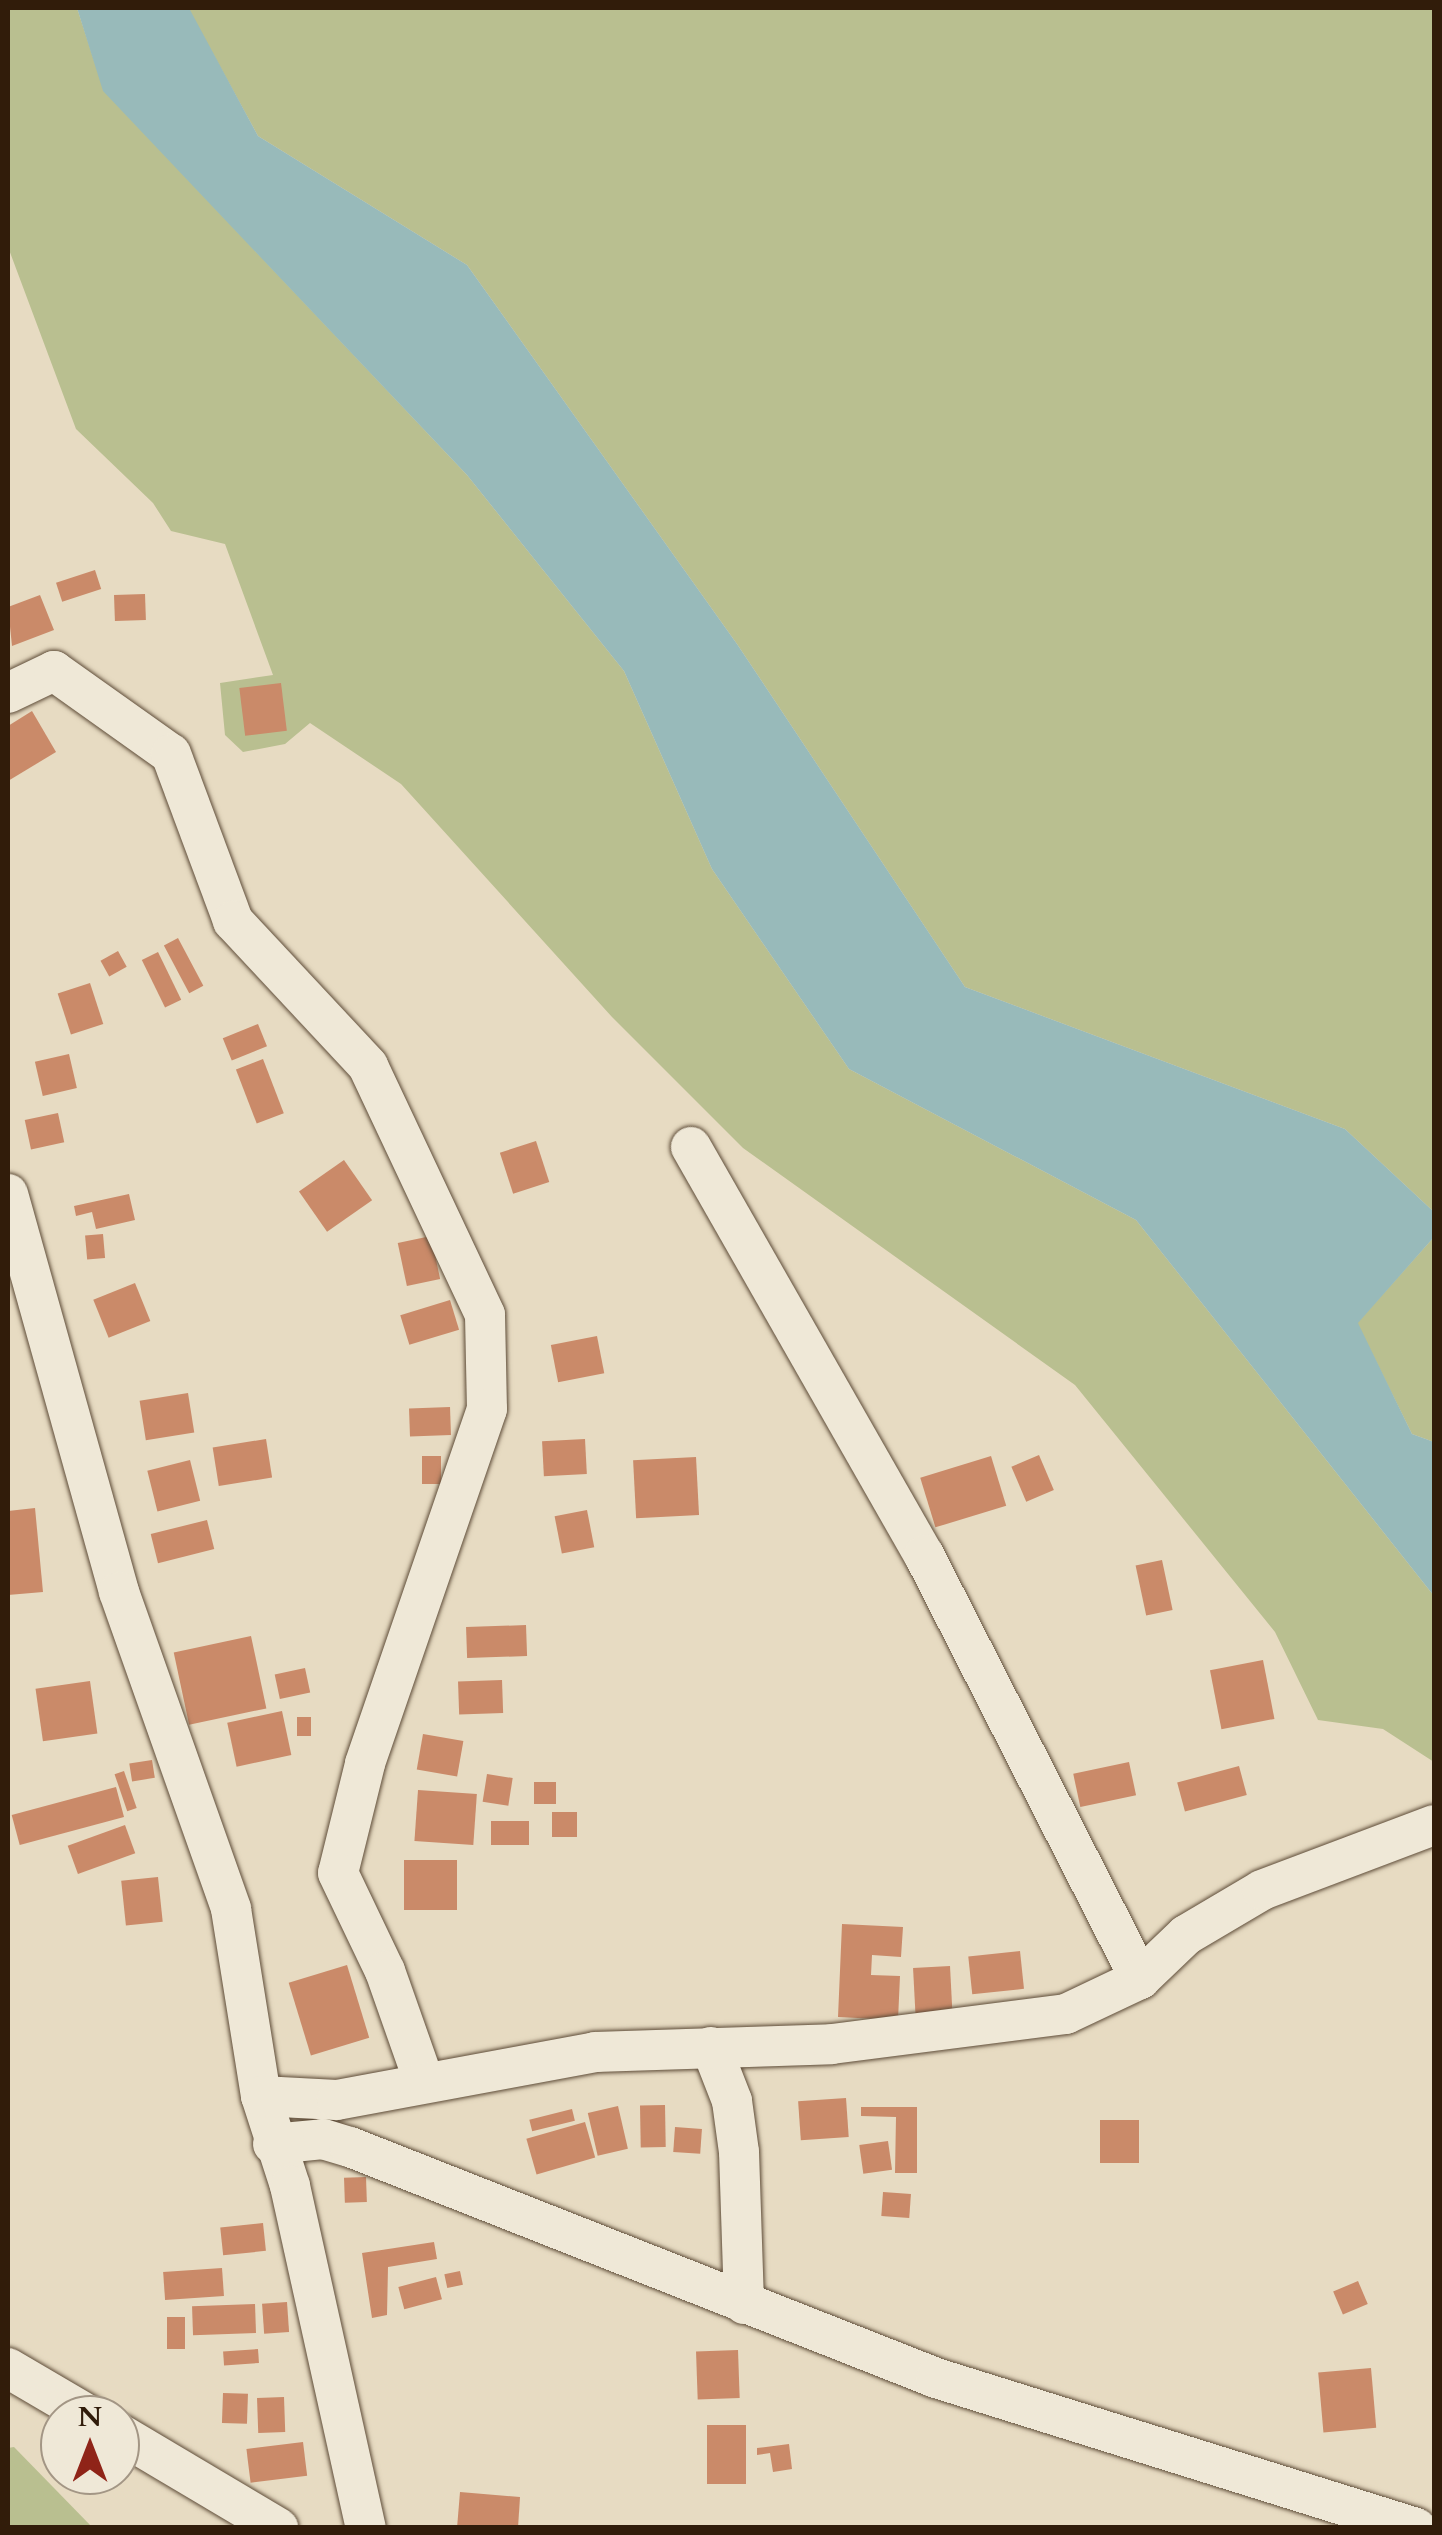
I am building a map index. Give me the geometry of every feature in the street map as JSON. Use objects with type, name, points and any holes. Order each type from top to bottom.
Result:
[{"type":"street","points":[[8,693],[54,671],[171,754],[234,921],[368,1066],[485,1315],[487,1410],[364,1764],[338,1873],[385,1971],[424,2082]]},
{"type":"street","points":[[691,1146],[924,1555],[1140,1979]]},
{"type":"street","points":[[8,1194],[119,1592],[231,1909],[260,2096],[290,2186],[366,2528]]},
{"type":"street","points":[[260,2096],[337,2100],[595,2052],[832,2044],[1066,2014],[1140,1979],[1186,1935],[1262,1890],[1434,1825]]},
{"type":"street","points":[[711,2047],[732,2102],[739,2152],[744,2304]]},
{"type":"street","points":[[337,2100],[378,2158]]},
{"type":"street","points":[[273,2144],[322,2139],[936,2378],[1408,2526]]},
{"type":"street","points":[[8,2368],[54,2395]]},
{"type":"street","points":[[140,2446],[278,2528]]},
{"type":"green space","points":[[8,8],[77,8],[104,91],[467,475],[624,671],[712,869],[849,1069],[1136,1220],[1434,1596],[1434,1762],[1383,1729],[1318,1720],[1275,1632],[1075,1385],[743,1148],[612,1017],[401,784],[310,723],[285,744],[243,752],[225,735],[220,683],[273,675],[225,544],[171,531],[153,503],[76,429],[8,247]]},
{"type":"green space","points":[[1434,8],[1434,1212],[1345,1129],[965,987],[737,644],[467,265],[258,136],[189,10]]},
{"type":"green space","points":[[1434,1237],[1434,1442],[1412,1434],[1357,1323]]},
{"type":"green space","points":[[14,2447],[40,2474],[40,2495],[61,2495],[92,2527],[8,2527],[8,2448]]},
{"type":"water","points":[[77,8],[189,8],[258,136],[467,265],[737,644],[965,987],[1345,1129],[1434,1212],[1434,1237],[1358,1323],[1412,1434],[1434,1442],[1434,1596],[1136,1220],[849,1069],[712,869],[624,671],[467,475],[103,91]]},
{"type":"building","points":[[95,570],[101,589],[62,602],[56,583]]},
{"type":"building","points":[[145,594],[146,620],[115,621],[114,595]]},
{"type":"building","points":[[40,595],[54,630],[12,646],[8,607]]},
{"type":"building","points":[[281,683],[287,731],[245,736],[239,688]]},
{"type":"building","points":[[32,711],[56,752],[8,781],[8,726]]},
{"type":"building","points":[[178,938],[203,986],[189,993],[164,946]]},
{"type":"building","points":[[118,951],[127,967],[109,976],[101,961]]},
{"type":"building","points":[[158,952],[181,1000],[165,1008],[142,960]]},
{"type":"building","points":[[90,983],[103,1024],[71,1034],[58,994]]},
{"type":"building","points":[[258,1024],[267,1046],[232,1060],[223,1038]]},
{"type":"building","points":[[69,1054],[77,1088],[43,1096],[35,1062]]},
{"type":"building","points":[[263,1059],[284,1113],[257,1124],[236,1069]]},
{"type":"building","points":[[58,1113],[64,1142],[31,1149],[25,1120]]},
{"type":"building","points":[[536,1141],[549,1182],[513,1194],[500,1153]]},
{"type":"building","points":[[344,1160],[372,1200],[327,1232],[299,1192]]},
{"type":"building","points":[[129,1194],[135,1220],[96,1229],[92,1212],[76,1216],[74,1206]]},
{"type":"building","points":[[103,1234],[105,1258],[87,1259],[85,1236]]},
{"type":"building","points":[[431,1236],[440,1279],[407,1286],[398,1243]]},
{"type":"building","points":[[135,1283],[150,1321],[109,1338],[93,1300]]},
{"type":"building","points":[[450,1300],[459,1330],[409,1345],[400,1315]]},
{"type":"building","points":[[597,1336],[604,1373],[558,1382],[551,1345]]},
{"type":"building","points":[[188,1393],[194,1433],[146,1440],[140,1401]]},
{"type":"building","points":[[450,1407],[451,1435],[410,1436],[409,1408]]},
{"type":"building","points":[[266,1439],[272,1478],[219,1486],[213,1447]]},
{"type":"building","points":[[585,1439],[587,1474],[544,1476],[542,1441]]},
{"type":"building","points":[[1039,1455],[1054,1490],[1026,1502],[1011,1467]]},
{"type":"building","points":[[422,1456],[441,1456],[441,1484],[422,1484]]},
{"type":"building","points":[[991,1456],[1006,1506],[935,1527],[920,1478]]},
{"type":"building","points":[[696,1457],[699,1515],[636,1518],[633,1460]]},
{"type":"building","points":[[190,1460],[200,1501],[157,1511],[147,1471]]},
{"type":"building","points":[[35,1508],[43,1592],[8,1595],[8,1511]]},
{"type":"building","points":[[587,1510],[594,1547],[562,1554],[555,1516]]},
{"type":"building","points":[[207,1520],[214,1549],[158,1563],[151,1534]]},
{"type":"building","points":[[1162,1560],[1173,1610],[1146,1615],[1136,1566]]},
{"type":"building","points":[[526,1625],[527,1656],[467,1658],[466,1627]]},
{"type":"building","points":[[251,1636],[266,1708],[189,1725],[174,1652]]},
{"type":"building","points":[[1263,1660],[1274,1719],[1221,1729],[1210,1670]]},
{"type":"building","points":[[305,1668],[310,1692],[280,1699],[275,1674]]},
{"type":"building","points":[[502,1680],[503,1713],[459,1715],[458,1682]]},
{"type":"building","points":[[90,1681],[97,1733],[43,1741],[36,1689]]},
{"type":"building","points":[[282,1711],[291,1755],[237,1767],[227,1723]]},
{"type":"building","points":[[297,1717],[311,1717],[311,1736],[297,1736]]},
{"type":"building","points":[[423,1734],[463,1741],[457,1777],[417,1769]]},
{"type":"building","points":[[152,1760],[155,1778],[132,1781],[129,1764]]},
{"type":"building","points":[[1129,1762],[1136,1795],[1080,1807],[1073,1774]]},
{"type":"building","points":[[1239,1766],[1247,1795],[1185,1812],[1177,1783]]},
{"type":"building","points":[[124,1771],[137,1808],[127,1811],[115,1774]]},
{"type":"building","points":[[487,1774],[513,1778],[508,1806],[483,1802]]},
{"type":"building","points":[[534,1782],[556,1782],[556,1804],[534,1804]]},
{"type":"building","points":[[116,1787],[124,1817],[20,1845],[12,1815]]},
{"type":"building","points":[[418,1790],[477,1794],[473,1845],[414,1841]]},
{"type":"building","points":[[552,1812],[577,1812],[577,1837],[552,1837]]},
{"type":"building","points":[[491,1821],[529,1821],[529,1845],[491,1845]]},
{"type":"building","points":[[125,1825],[135,1853],[78,1874],[68,1846]]},
{"type":"building","points":[[404,1860],[457,1860],[457,1910],[404,1910]]},
{"type":"building","points":[[158,1877],[163,1922],[126,1926],[121,1881]]},
{"type":"building","points":[[842,1924],[903,1927],[901,1957],[872,1955],[871,1975],[900,1976],[898,2020],[838,2017]]},
{"type":"building","points":[[1020,1951],[1024,1989],[972,1994],[968,1956]]},
{"type":"building","points":[[347,1965],[369,2038],[311,2056],[289,1983]]},
{"type":"building","points":[[950,1966],[953,2017],[916,2019],[913,1968]]},
{"type":"building","points":[[846,2098],[849,2137],[801,2140],[798,2101]]},
{"type":"building","points":[[640,2105],[665,2105],[666,2147],[641,2147]]},
{"type":"building","points":[[618,2106],[628,2149],[598,2156],[588,2113]]},
{"type":"building","points":[[861,2107],[917,2107],[917,2173],[895,2173],[896,2117],[861,2116]]},
{"type":"building","points":[[572,2109],[575,2121],[532,2131],[529,2120]]},
{"type":"building","points":[[1100,2120],[1139,2120],[1139,2163],[1100,2163]]},
{"type":"building","points":[[585,2122],[595,2158],[537,2174],[526,2139]]},
{"type":"building","points":[[675,2127],[702,2129],[700,2154],[673,2152]]},
{"type":"building","points":[[888,2141],[892,2170],[863,2174],[859,2145]]},
{"type":"building","points":[[366,2177],[367,2202],[345,2203],[344,2178]]},
{"type":"building","points":[[883,2192],[911,2194],[909,2218],[881,2216]]},
{"type":"building","points":[[263,2223],[266,2251],[223,2255],[220,2227]]},
{"type":"building","points":[[434,2242],[437,2259],[388,2267],[387,2315],[372,2318],[362,2253]]},
{"type":"building","points":[[222,2268],[224,2296],[165,2300],[163,2272]]},
{"type":"building","points":[[460,2271],[463,2285],[447,2288],[444,2274]]},
{"type":"building","points":[[436,2277],[442,2299],[404,2309],[398,2287]]},
{"type":"building","points":[[1358,2281],[1368,2304],[1343,2315],[1333,2292]]},
{"type":"building","points":[[287,2302],[289,2332],[264,2334],[262,2304]]},
{"type":"building","points":[[255,2304],[256,2333],[193,2335],[192,2306]]},
{"type":"building","points":[[167,2317],[185,2317],[185,2349],[167,2349]]},
{"type":"building","points":[[258,2349],[259,2363],[224,2365],[223,2351]]},
{"type":"building","points":[[738,2350],[740,2398],[698,2399],[696,2351]]},
{"type":"building","points":[[1371,2368],[1376,2428],[1323,2432],[1318,2373]]},
{"type":"building","points":[[223,2393],[248,2394],[247,2424],[222,2423]]},
{"type":"building","points":[[284,2397],[285,2432],[258,2433],[257,2398]]},
{"type":"building","points":[[707,2425],[746,2425],[746,2484],[707,2484]]},
{"type":"building","points":[[303,2442],[307,2476],[251,2483],[246,2449]]},
{"type":"building","points":[[789,2444],[792,2469],[773,2472],[770,2453],[757,2455],[757,2448]]},
{"type":"building","points":[[460,2492],[520,2497],[518,2528],[457,2528]]}]
